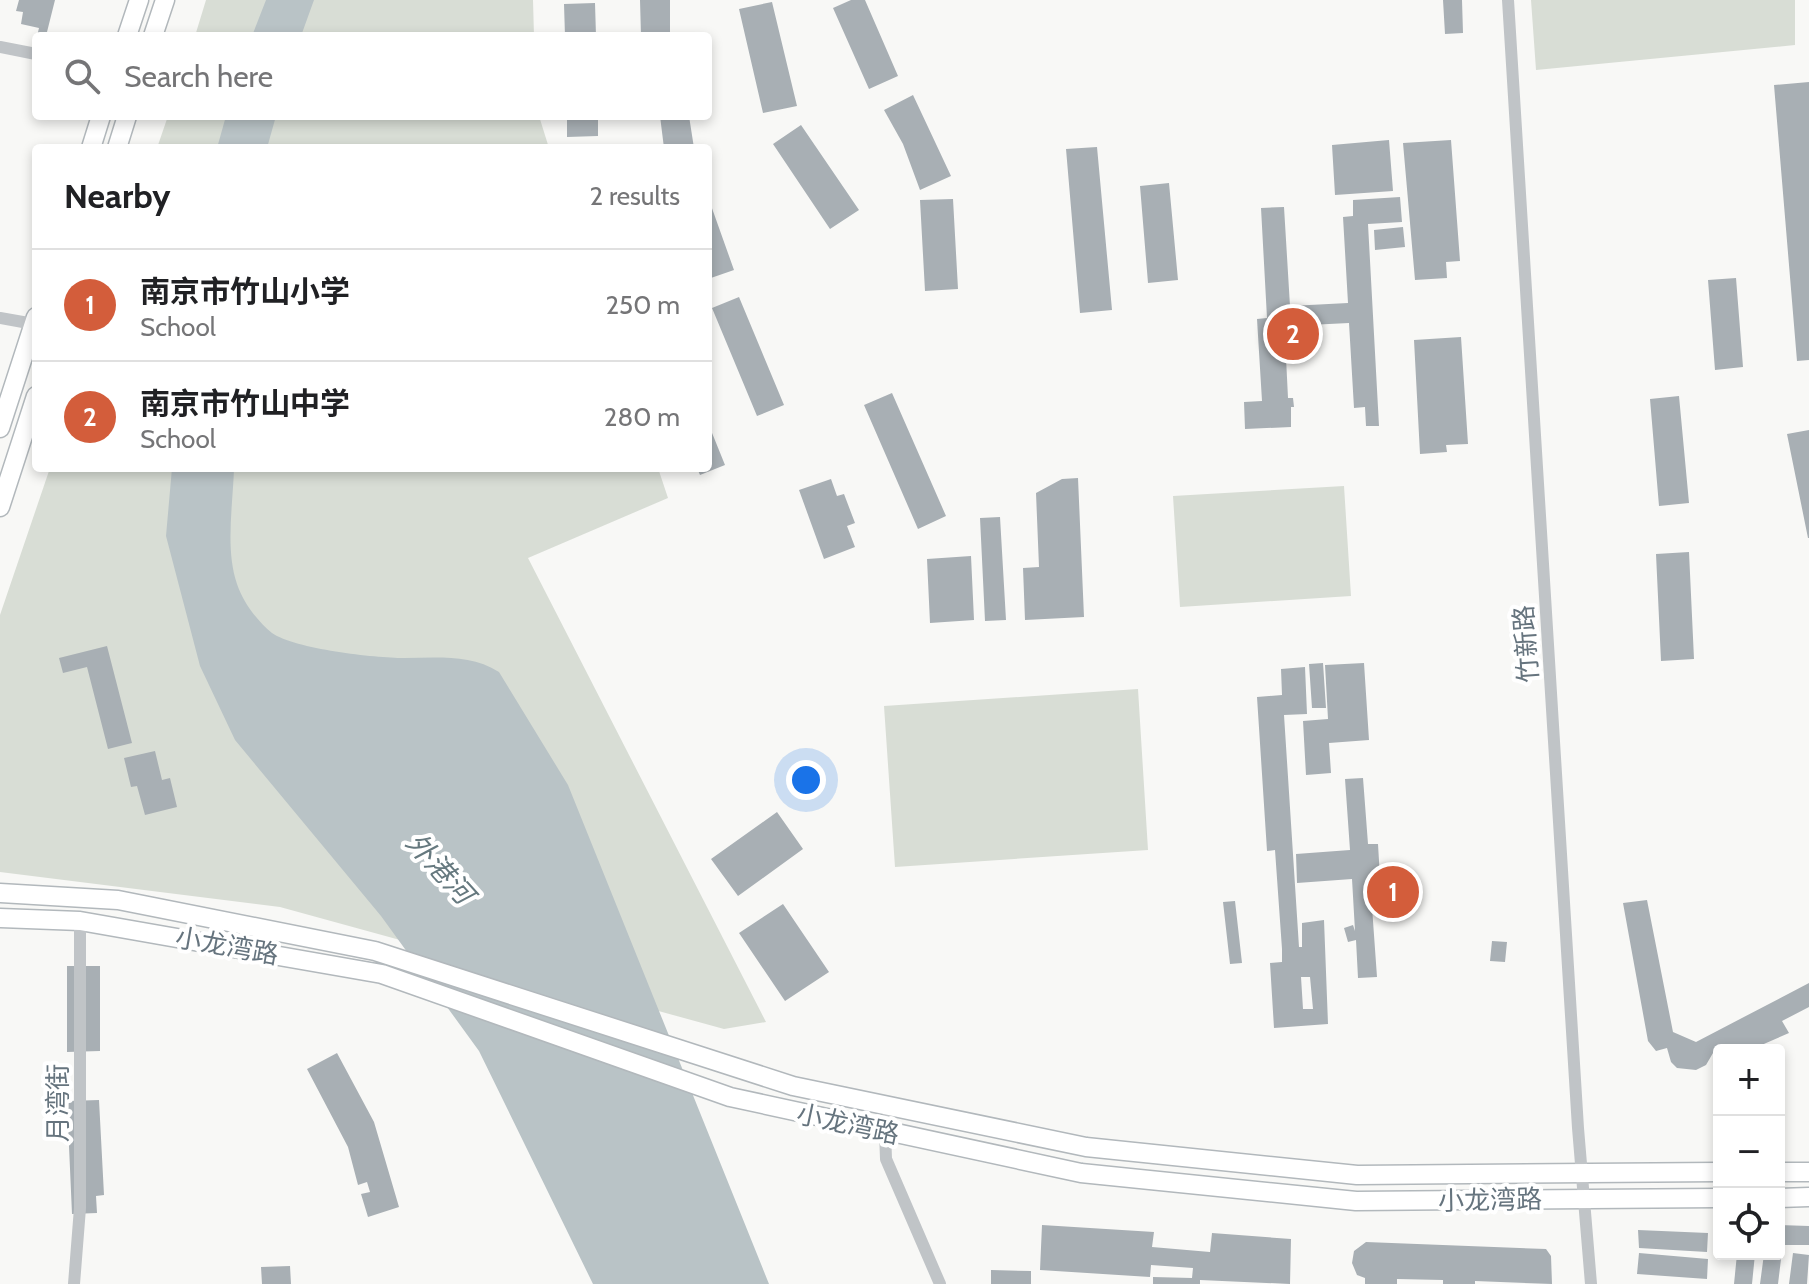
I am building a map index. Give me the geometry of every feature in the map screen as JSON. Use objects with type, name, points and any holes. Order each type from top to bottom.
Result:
[{"type":"main road","points":[[128,32],[139,0]]},
{"type":"main road","points":[[154,32],[165,0]]},
{"type":"main road","points":[[92,144],[100,120]]},
{"type":"main road","points":[[118,144],[126,120]]},
{"type":"main road","points":[[0,428],[32,329]]},
{"type":"main road","points":[[0,507],[32,408]]},
{"type":"main road","name":"小龙湾路","points":[[0,893],[118,900],[375,951],[793,1086],[1086,1147],[1357,1175],[1713,1172]]},
{"type":"main road","name":"小龙湾路","points":[[0,918],[80,921],[382,974],[730,1097],[1081,1173],[1356,1201],[1713,1198]]},
{"type":"main road","points":[[1785,1172],[1809,1172]]},
{"type":"main road","points":[[1785,1198],[1809,1197]]},
{"type":"street","name":"竹新路","points":[[1508,0],[1581,1173],[1591,1284]]},
{"type":"street","points":[[0,47],[32,53]]},
{"type":"street","points":[[0,318],[32,320]]},
{"type":"street","name":"月湾街","points":[[74,1284],[80,1208],[80,921]]},
{"type":"street","points":[[891,1106],[885,1131],[886,1159],[940,1284]]},
{"type":"shaded area","points":[[206,0],[533,0],[534,32],[196,32]]},
{"type":"shaded area","points":[[1531,0],[1795,0],[1795,45],[1536,70]]},
{"type":"shaded area","points":[[167,120],[540,120],[548,144],[158,144]]},
{"type":"shaded area","points":[[49,472],[659,472],[668,498],[528,558],[766,1022],[724,1029],[280,907],[0,872],[0,615]]},
{"type":"shaded area","points":[[1344,486],[1351,596],[1180,607],[1173,496]]},
{"type":"shaded area","points":[[1138,689],[1148,850],[895,867],[884,706]]},
{"type":"water","points":[[266,0],[314,0],[302,32],[254,32]]},
{"type":"water","points":[[225,120],[275,120],[268,144],[218,144]]},
{"type":"water","name":"外港河","points":[[172,472],[234,472],[233,570],[247,604],[272,633],[298,644],[336,652],[391,658],[465,660],[499,672],[568,785],[769,1284],[593,1284],[479,1051],[381,916],[235,740],[200,666],[166,536]]},
{"type":"building","points":[[19,0],[55,0],[47,32],[38,32],[39,28],[21,24],[23,12],[16,11]]},
{"type":"building","points":[[640,0],[670,0],[670,32],[641,32]]},
{"type":"building","points":[[851,0],[865,0],[898,76],[869,89],[833,8]]},
{"type":"building","points":[[1443,0],[1462,0],[1463,33],[1445,34]]},
{"type":"building","points":[[772,2],[797,106],[763,113],[739,9]]},
{"type":"building","points":[[595,3],[596,32],[565,32],[564,4]]},
{"type":"building","points":[[1809,82],[1809,360],[1797,361],[1774,85]]},
{"type":"building","points":[[913,95],[951,176],[920,190],[903,144],[884,110]]},
{"type":"building","points":[[567,120],[598,120],[598,136],[567,137]]},
{"type":"building","points":[[660,120],[690,120],[693,144],[664,144]]},
{"type":"building","points":[[801,125],[859,210],[830,229],[773,144]]},
{"type":"building","points":[[1389,140],[1393,191],[1335,195],[1332,145]]},
{"type":"building","points":[[1451,140],[1460,261],[1446,262],[1447,278],[1415,280],[1403,143]]},
{"type":"building","points":[[1097,147],[1112,310],[1080,313],[1066,149]]},
{"type":"building","points":[[1169,183],[1178,280],[1148,283],[1140,186]]},
{"type":"building","points":[[1400,197],[1402,222],[1368,224],[1379,426],[1366,426],[1365,407],[1354,408],[1349,323],[1289,326],[1288,316],[1284,317],[1288,398],[1293,398],[1294,407],[1291,407],[1291,427],[1245,429],[1244,402],[1262,401],[1257,319],[1267,318],[1261,208],[1284,207],[1290,306],[1348,303],[1343,217],[1353,216],[1353,200]]},
{"type":"building","points":[[953,199],[958,289],[925,291],[920,200]]},
{"type":"building","points":[[712,208],[734,270],[712,278]]},
{"type":"building","points":[[1403,227],[1405,247],[1375,250],[1374,230]]},
{"type":"building","points":[[1736,278],[1743,367],[1715,370],[1708,280]]},
{"type":"building","points":[[739,297],[784,405],[757,416],[712,308]]},
{"type":"building","points":[[1461,337],[1468,444],[1446,445],[1447,452],[1420,454],[1414,340]]},
{"type":"building","points":[[892,393],[946,516],[918,529],[864,405]]},
{"type":"building","points":[[1679,396],[1689,503],[1659,506],[1650,399]]},
{"type":"building","points":[[1809,430],[1809,538],[1808,538],[1787,434]]},
{"type":"building","points":[[712,433],[725,465],[712,470]]},
{"type":"building","points":[[1078,478],[1084,617],[1025,620],[1023,568],[1039,567],[1036,493],[1062,479]]},
{"type":"building","points":[[831,479],[837,496],[844,494],[855,523],[847,526],[855,547],[824,559],[799,490]]},
{"type":"building","points":[[1000,517],[1006,620],[985,621],[980,518]]},
{"type":"building","points":[[1689,552],[1694,659],[1661,661],[1656,554]]},
{"type":"building","points":[[971,556],[974,620],[930,623],[927,559]]},
{"type":"building","points":[[107,646],[132,743],[108,749],[87,667],[63,673],[59,658]]},
{"type":"building","points":[[1323,663],[1326,708],[1312,708],[1309,664]]},
{"type":"building","points":[[1364,663],[1369,740],[1329,743],[1331,773],[1306,775],[1303,721],[1328,719],[1325,665]]},
{"type":"building","points":[[1305,667],[1307,714],[1284,715],[1299,947],[1302,947],[1302,923],[1324,920],[1328,1024],[1274,1028],[1270,963],[1282,962],[1282,949],[1275,850],[1267,851],[1257,697],[1282,695],[1281,669]],"holes":[[[1301,977],[1310,977],[1313,1009],[1303,1009]]]},
{"type":"building","points":[[155,751],[162,780],[170,778],[177,807],[145,815],[137,786],[131,787],[124,758]]},
{"type":"building","points":[[1363,778],[1368,844],[1378,844],[1380,878],[1370,879],[1377,977],[1358,978],[1356,940],[1348,942],[1344,928],[1353,925],[1355,931],[1352,879],[1297,883],[1296,854],[1350,850],[1345,779]]},
{"type":"building","points":[[777,812],[803,849],[738,896],[711,859]]},
{"type":"building","points":[[1647,900],[1673,1032],[1696,1042],[1809,983],[1809,1007],[1782,1021],[1789,1033],[1764,1044],[1713,1044],[1713,1053],[1706,1065],[1696,1070],[1677,1068],[1671,1062],[1667,1048],[1656,1051],[1648,1041],[1623,903]]},
{"type":"building","points":[[1235,901],[1242,963],[1230,964],[1223,902]]},
{"type":"building","points":[[783,904],[829,972],[785,1001],[739,933]]},
{"type":"building","points":[[1492,941],[1507,942],[1505,962],[1490,961]]},
{"type":"building","points":[[67,966],[100,966],[100,1051],[67,1052]]},
{"type":"building","points":[[337,1053],[374,1122],[399,1207],[368,1217],[361,1194],[370,1192],[367,1182],[358,1185],[348,1147],[307,1069]]},
{"type":"building","points":[[99,1100],[104,1195],[96,1196],[97,1213],[72,1214],[67,1101]]},
{"type":"building","points":[[1042,1225],[1154,1232],[1152,1247],[1210,1252],[1212,1233],[1291,1239],[1290,1284],[1200,1280],[1200,1284],[1153,1284],[1153,1277],[1192,1278],[1193,1268],[1151,1265],[1150,1277],[1040,1270]]},
{"type":"building","points":[[1785,1225],[1809,1226],[1809,1245],[1785,1245]]},
{"type":"building","points":[[1638,1230],[1708,1233],[1707,1252],[1639,1248]]},
{"type":"building","points":[[1366,1242],[1546,1249],[1551,1256],[1552,1284],[1475,1281],[1475,1284],[1443,1284],[1443,1280],[1397,1279],[1397,1284],[1365,1284],[1365,1278],[1357,1275],[1352,1263],[1354,1251]]},
{"type":"building","points":[[1639,1253],[1708,1259],[1707,1279],[1637,1274]]},
{"type":"building","points":[[1793,1253],[1809,1255],[1807,1284],[1789,1284]]},
{"type":"building","points":[[1736,1260],[1754,1260],[1752,1284],[1734,1284]]},
{"type":"building","points":[[1763,1260],[1781,1260],[1778,1284],[1760,1284]]},
{"type":"building","points":[[290,1266],[291,1284],[262,1284],[261,1267]]},
{"type":"building","points":[[991,1270],[1031,1271],[1031,1284],[991,1284]]},
{"type":"place","name":"南京市竹山中学","points":[[1293,334]]},
{"type":"place","name":"南京市竹山小学","points":[[1393,892]]}]
